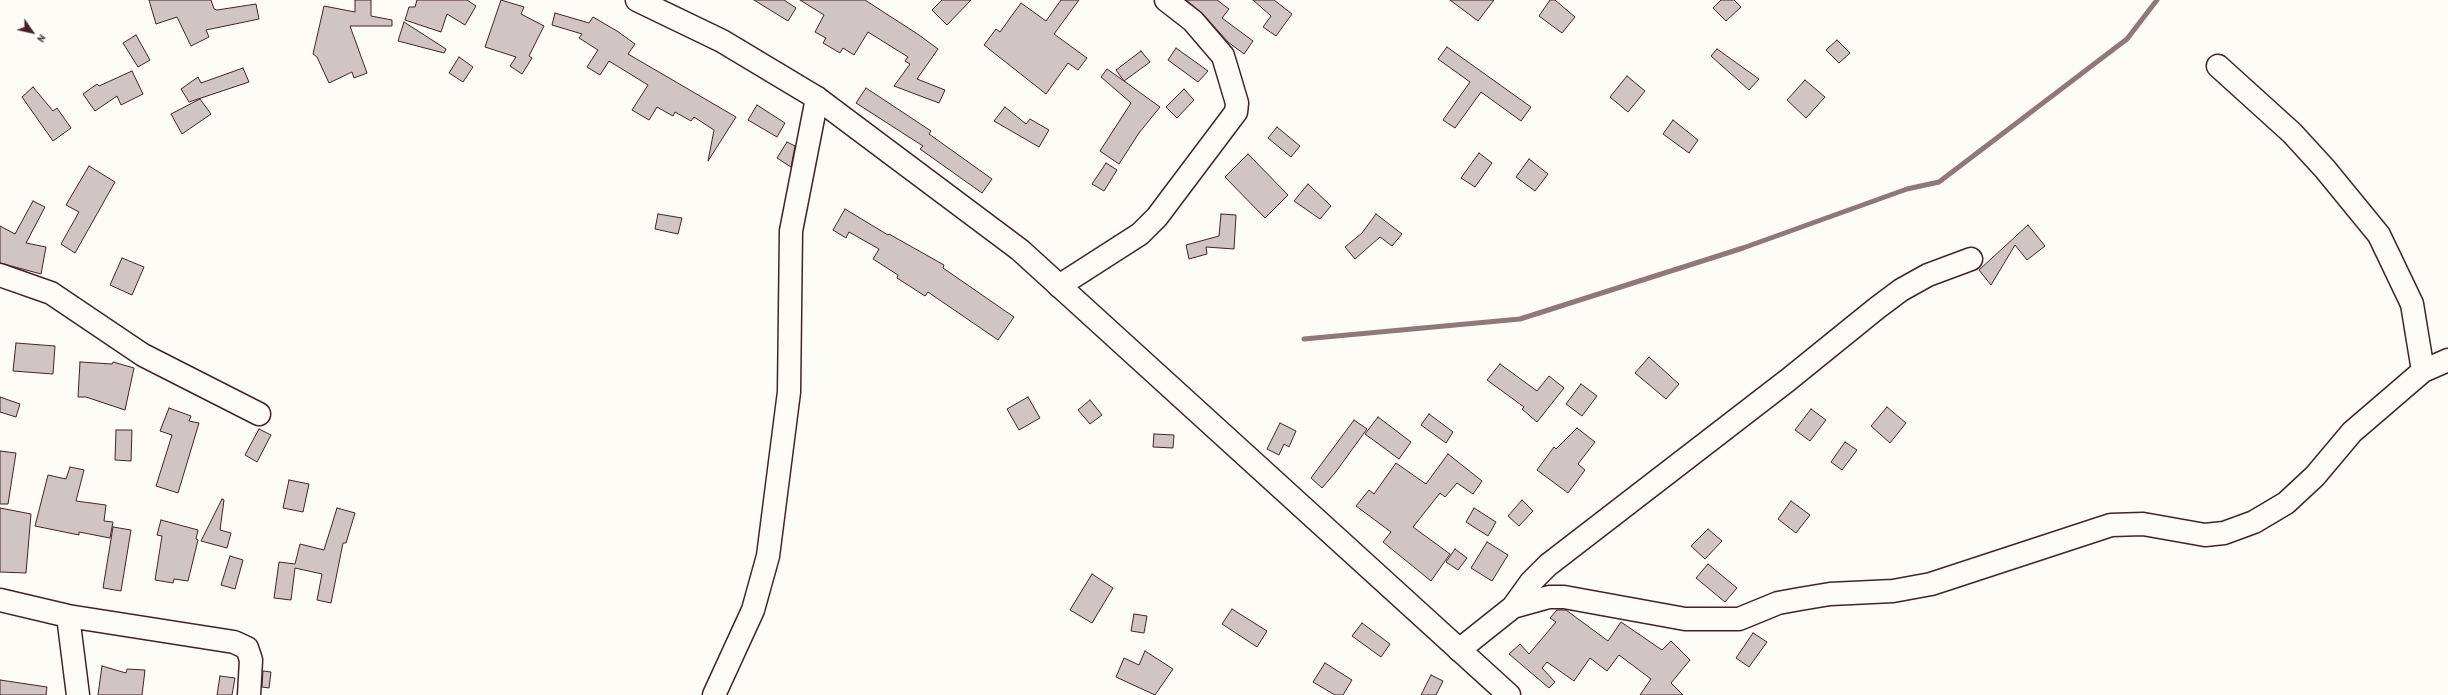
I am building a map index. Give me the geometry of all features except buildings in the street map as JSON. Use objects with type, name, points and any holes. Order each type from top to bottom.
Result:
[{"type":"street","points":[[637,0],[722,41],[817,98],[1020,250],[1509,695]]},
{"type":"street","points":[[1059,286],[1140,234],[1158,217],[1236,112],[1237,103],[1223,56],[1193,21],[1166,0]]},
{"type":"street","points":[[2218,66],[2292,133],[2325,169],[2379,234],[2412,304],[2423,371]]},
{"type":"street","points":[[714,695],[753,610],[768,556],[790,392],[791,231],[817,98]]},
{"type":"street","points":[[1459,650],[1513,607],[1531,582],[1548,565],[1788,380],[1895,295],[1928,275],[1971,259]]},
{"type":"street","points":[[0,275],[51,293],[143,355],[259,414]]},
{"type":"street","points":[[1513,607],[1550,597],[1564,597],[1685,619],[1739,619],[1778,603],[1800,599],[1830,594],[1893,591],[1932,584],[2111,525],[2143,524],[2205,535],[2224,533],[2254,522],[2286,503],[2302,489],[2352,432],[2423,371],[2448,360]]},
{"type":"street","points":[[0,600],[68,616],[234,642],[247,648],[251,660],[249,695]]},
{"type":"street","points":[[68,616],[78,695]]},
{"type":"waterway","points":[[1304,339],[1520,319],[1743,248],[1907,189],[1939,182],[2127,39],[2157,0]]}]
